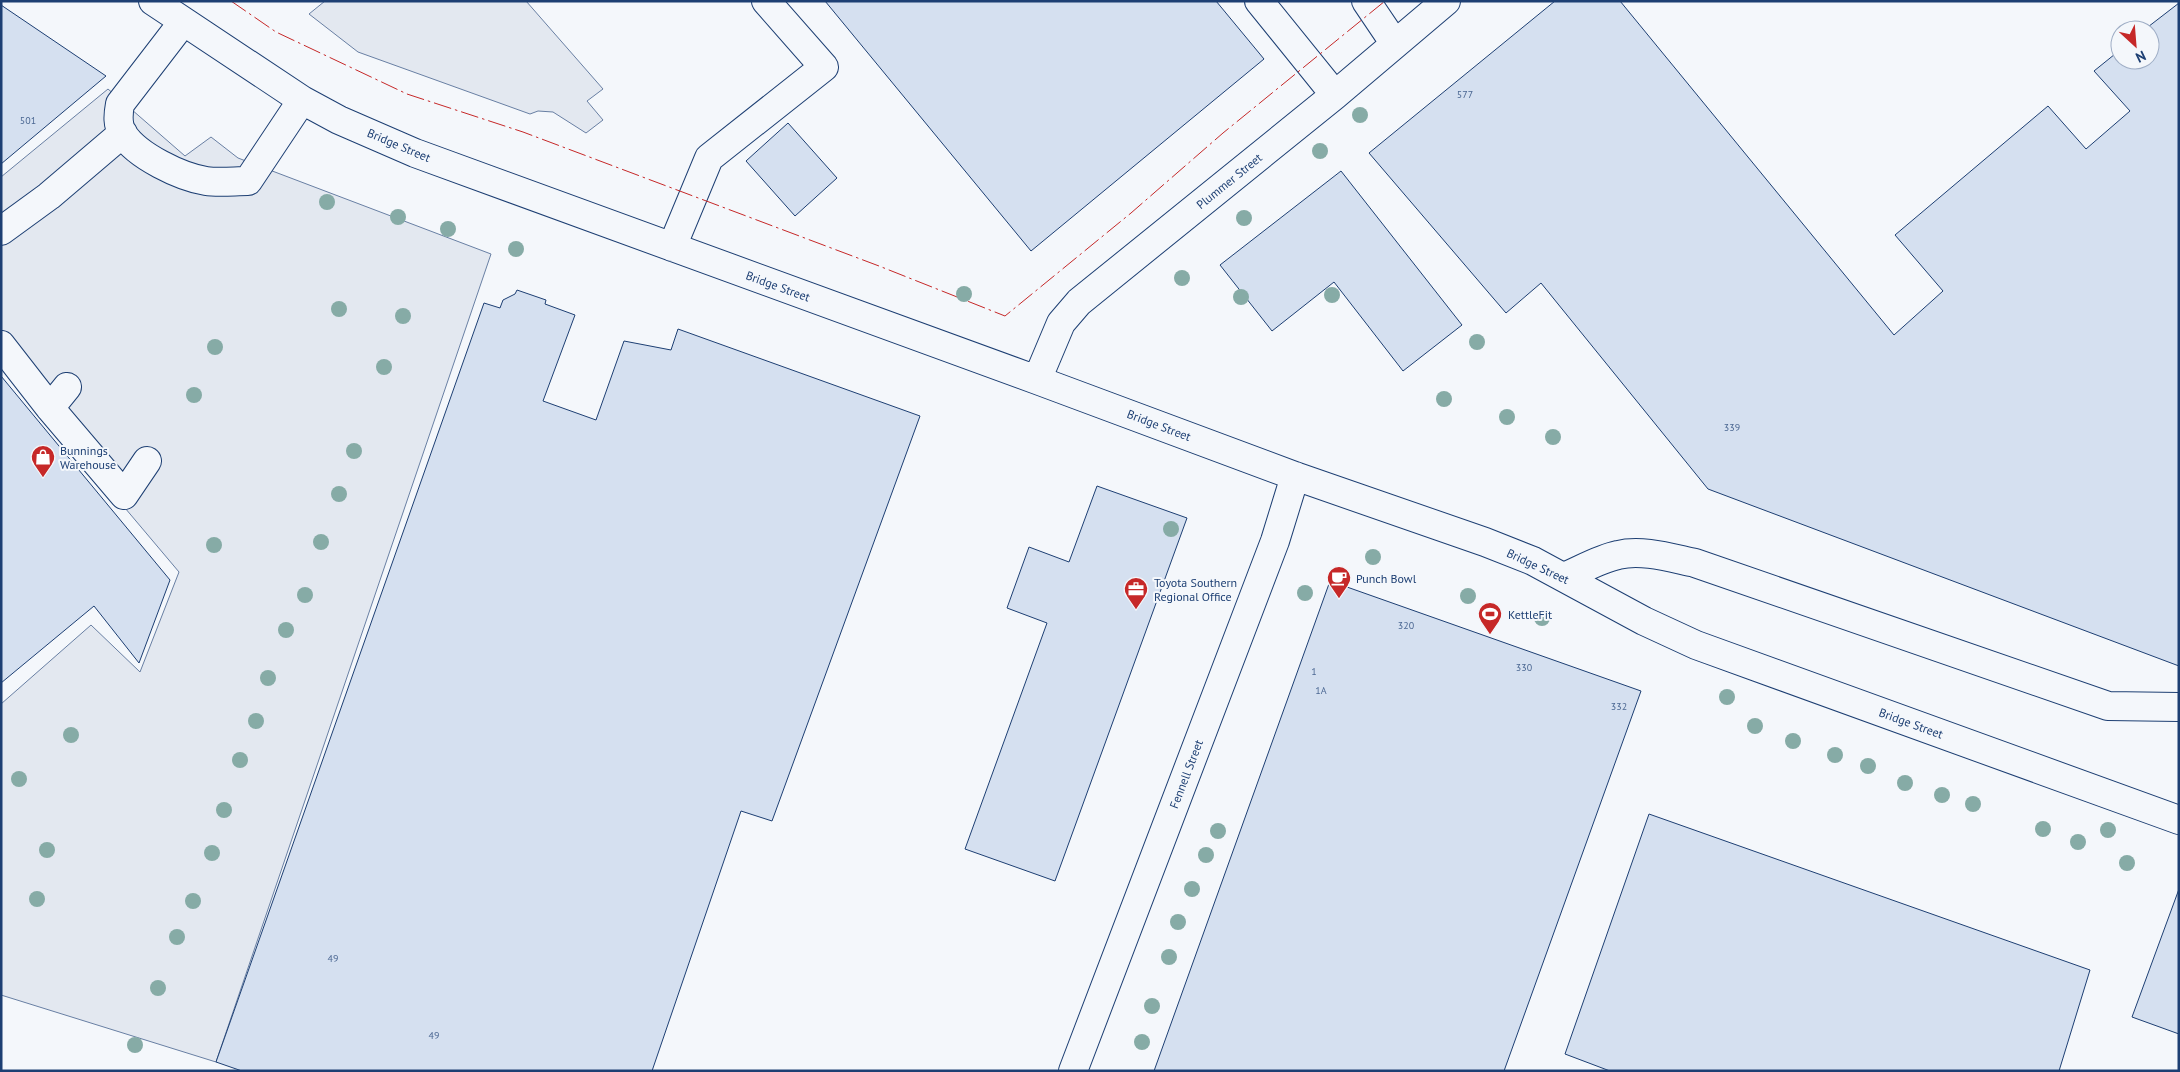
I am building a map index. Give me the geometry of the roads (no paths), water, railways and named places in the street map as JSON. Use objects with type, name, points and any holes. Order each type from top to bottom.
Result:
[{"type":"street","name":"Bridge Street","points":[[153,1],[302,100],[339,120],[416,153],[1295,476],[1485,542],[1564,577],[1644,621],[1696,645],[2179,820]]},
{"type":"street","points":[[672,247],[709,158],[824,67],[766,1]]},
{"type":"street","points":[[1259,1],[1335,94]]},
{"type":"street","points":[[1366,1],[1395,44]]},
{"type":"street","name":"Plummer Street","points":[[1037,380],[1061,323],[1079,302],[1335,94],[1446,1]]},
{"type":"street","points":[[183,22],[120,104],[118,118],[123,133],[156,162],[182,175],[207,181],[248,181],[302,100]]},
{"type":"street","points":[[1,231],[49,196],[123,133]]},
{"type":"street","points":[[1,345],[50,408],[124,495],[147,460]]},
{"type":"street","points":[[50,408],[67,387]]},
{"type":"street","name":"Fennell Street","points":[[1073,1071],[1275,541],[1295,476]]},
{"type":"street","points":[[1564,577],[1620,554],[1659,556],[1687,562],[2108,706],[2179,707]]},
{"type":"place","name":"Bunnings Warehouse","points":[[43,478]]},
{"type":"place","name":"Punch Bowl","points":[[1339,599]]},
{"type":"place","name":"Toyota Southern Regional Office","points":[[1136,610]]},
{"type":"place","name":"KettleFit","points":[[1490,635]]}]
